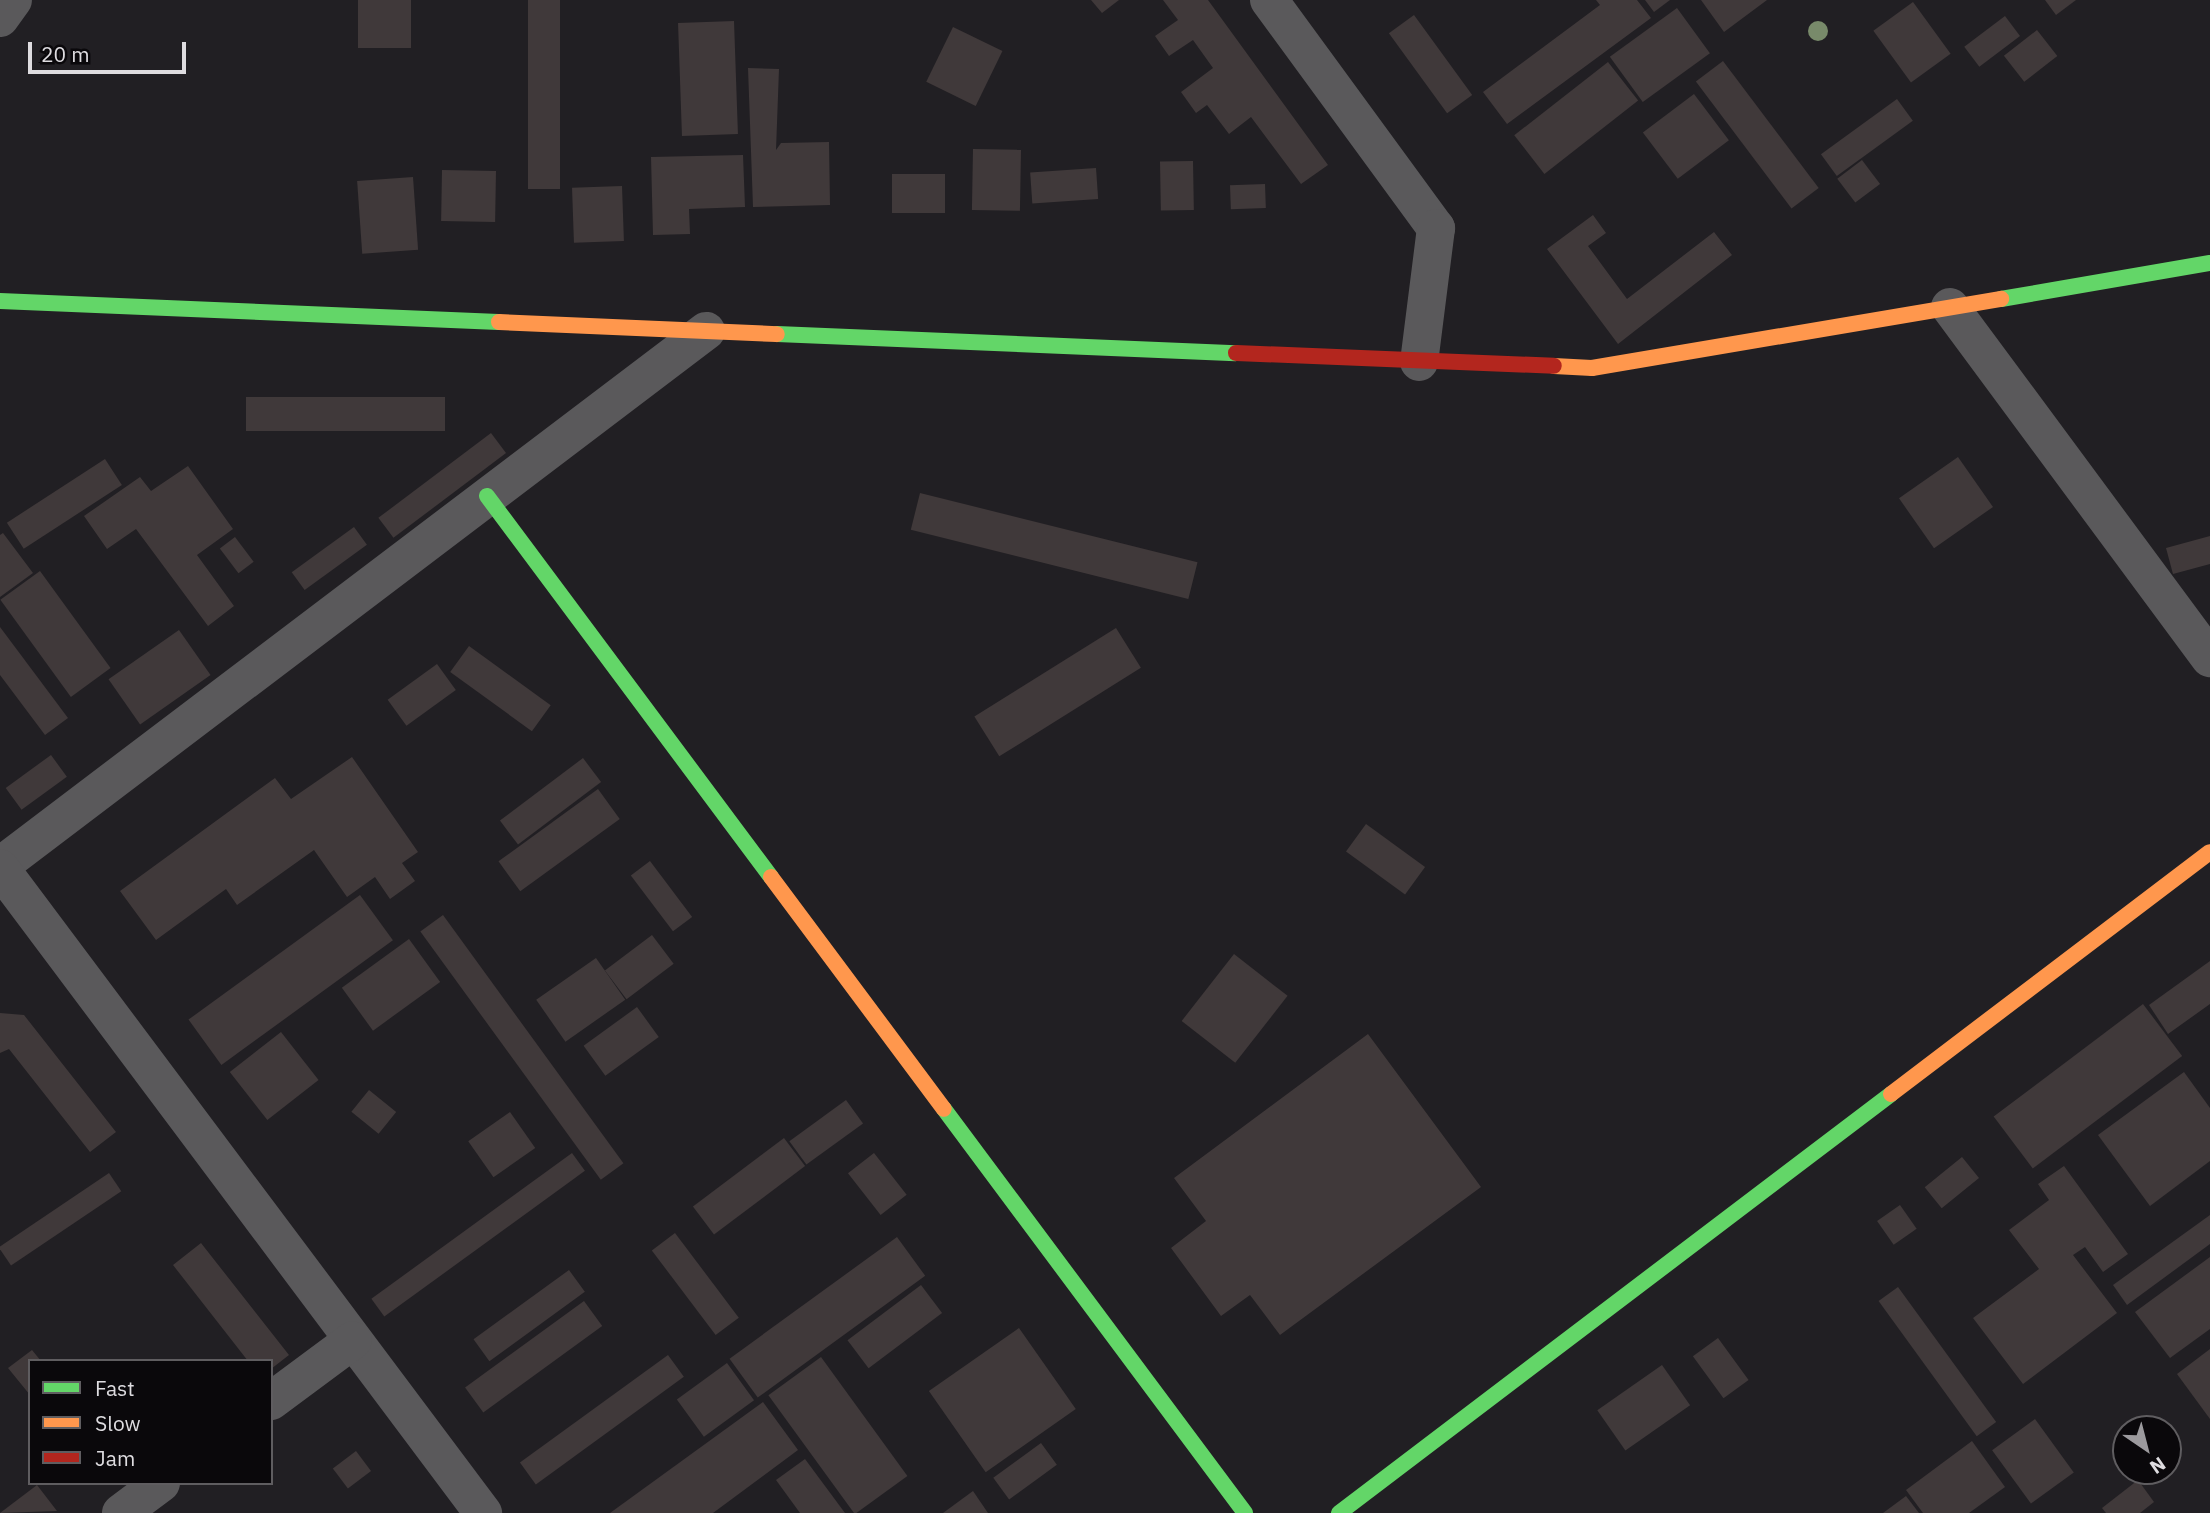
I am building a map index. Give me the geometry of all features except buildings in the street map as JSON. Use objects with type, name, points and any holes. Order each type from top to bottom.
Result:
[{"type":"street","points":[[0,18],[13,0]]},
{"type":"street","points":[[1269,0],[1436,228],[1419,362]]},
{"type":"street","points":[[0,301],[1592,368],[2210,263]]},
{"type":"street","points":[[1950,307],[2210,658]]},
{"type":"street","points":[[483,1513],[0,867],[706,331]]},
{"type":"street","points":[[487,496],[1245,1513]]},
{"type":"street","points":[[1339,1513],[2210,852]]},
{"type":"street","points":[[273,1400],[353,1340]]},
{"type":"street","points":[[121,1513],[158,1485]]},
{"type":"traffic: fast","points":[[2001,299],[2210,263]]},
{"type":"traffic: fast","points":[[0,301],[499,322]]},
{"type":"traffic: fast","points":[[777,334],[1236,353]]},
{"type":"traffic: fast","points":[[487,496],[771,877]]},
{"type":"traffic: fast","points":[[1339,1513],[1891,1094]]},
{"type":"traffic: fast","points":[[944,1109],[1245,1513]]},
{"type":"traffic: slow","points":[[1554,366],[1592,368],[2001,299]]},
{"type":"traffic: slow","points":[[499,322],[777,334]]},
{"type":"traffic: slow","points":[[1891,1094],[2210,852]]},
{"type":"traffic: slow","points":[[771,877],[944,1109]]},
{"type":"traffic: jam","points":[[1236,353],[1554,366]]}]
